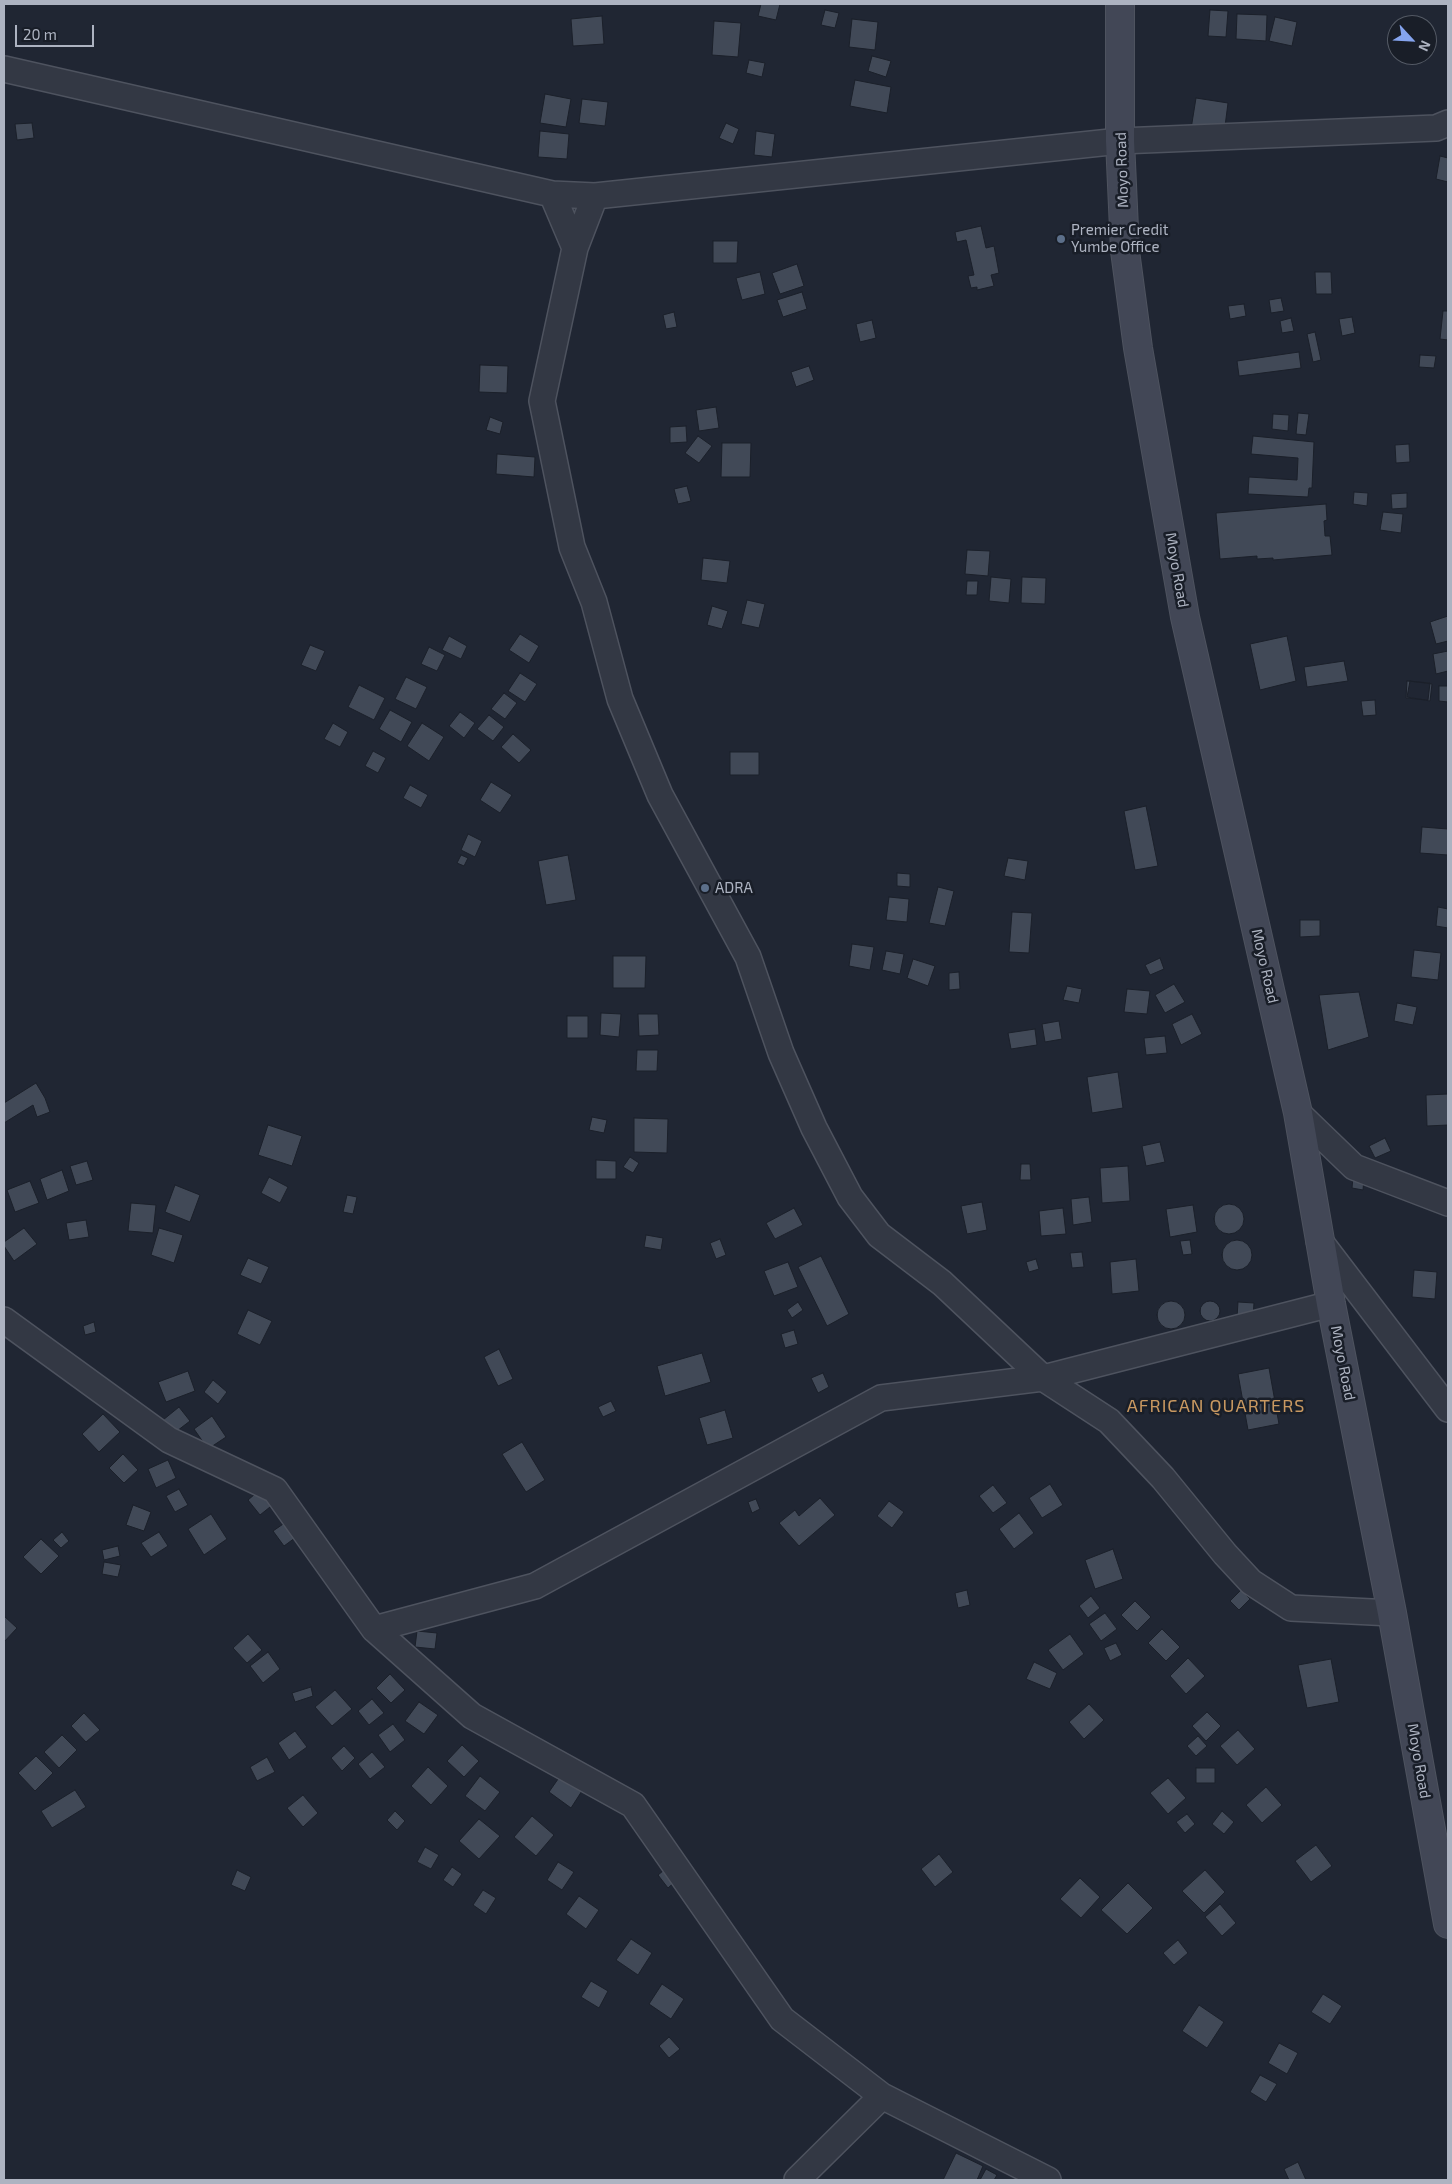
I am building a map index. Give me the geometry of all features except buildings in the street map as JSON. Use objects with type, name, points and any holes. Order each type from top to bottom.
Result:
[{"type":"main road","name":"Moyo Road","points":[[1120,4],[1120,140],[1130,303],[1185,617],[1298,1112],[1319,1240],[1392,1613],[1448,1924]]},
{"type":"street","points":[[4,70],[552,194],[595,196],[1120,140],[1436,128],[1448,123]]},
{"type":"street","points":[[552,194],[575,248]]},
{"type":"street","points":[[595,196],[575,248],[542,401],[572,547],[594,602],[623,708],[660,794],[694,862],[748,957],[781,1053],[814,1128],[850,1197],[879,1235],[942,1283],[1043,1378],[1110,1421],[1163,1478],[1224,1554],[1251,1582],[1292,1608],[1392,1613]]},
{"type":"street","points":[[1298,1112],[1354,1167],[1448,1203]]},
{"type":"street","points":[[1319,1240],[1448,1409]]},
{"type":"street","points":[[374,1629],[535,1586],[881,1398],[1043,1378],[1331,1304]]},
{"type":"street","points":[[4,1320],[170,1440],[275,1490],[374,1629],[472,1716],[633,1806],[782,2019],[882,2096],[1048,2180]]},
{"type":"street","points":[[797,2180],[882,2096]]},
{"type":"place","name":"Premier Credit Yumbe Office","points":[[1061,239]]},
{"type":"place","name":"ADRA","points":[[705,888]]},
{"type":"district","name":"AFRICAN QUARTERS","points":[[1216,1406]]}]
